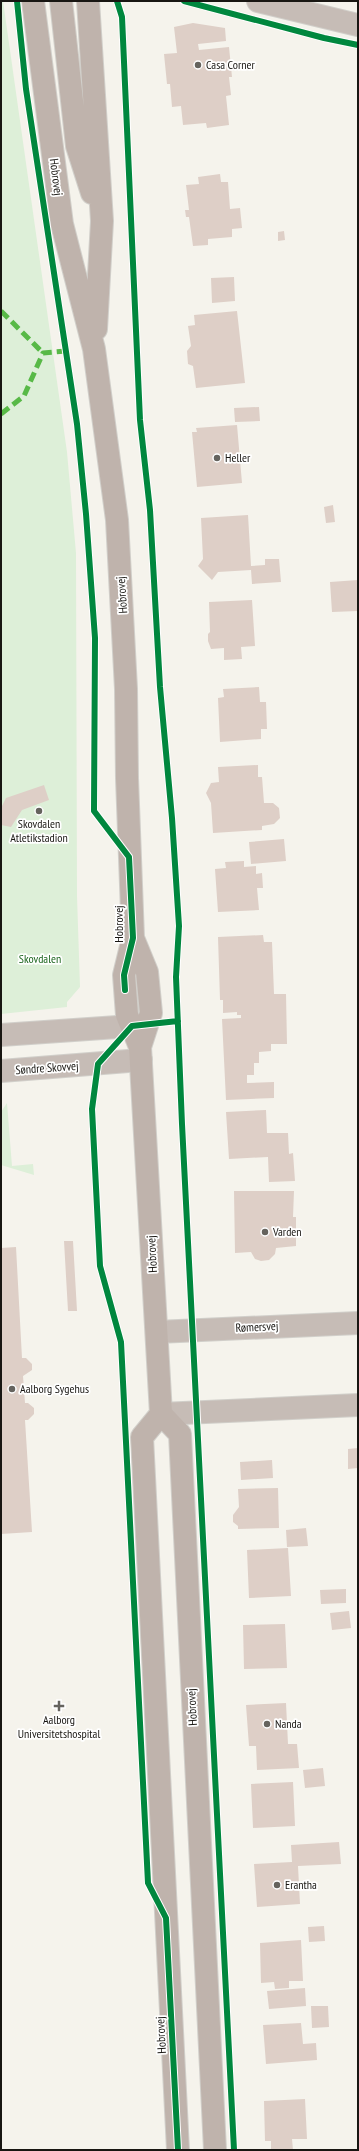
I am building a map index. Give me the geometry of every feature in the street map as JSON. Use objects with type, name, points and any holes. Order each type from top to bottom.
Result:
[{"type":"main road","name":"Hobrovej","points":[[33,1],[62,224],[94,349],[117,520],[123,606],[133,938],[124,974],[127,1015],[132,1026],[140,1054],[161,1414],[180,1434],[215,2150]]},
{"type":"main road","points":[[61,1],[77,146],[102,221]]},
{"type":"main road","name":"Hobrovej","points":[[88,1],[102,221],[94,349]]},
{"type":"main road","name":"Hobrovej","points":[[133,938],[147,972],[150,1013],[140,1054]]},
{"type":"main road","name":"Hobrovej","points":[[161,1414],[142,1437],[178,2150]]},
{"type":"street","points":[[258,1],[358,25]]},
{"type":"street","points":[[1,1035],[132,1026]]},
{"type":"street","name":"Søndre Skovvej","points":[[1,1072],[140,1054]]},
{"type":"street","name":"Rømersvej","points":[[157,1332],[358,1323]]},
{"type":"street","points":[[161,1414],[358,1405]]},
{"type":"green space","name":"Skovdalen","points":[[1,1],[3,1],[67,452],[76,553],[77,896],[80,987],[67,1002],[67,1007],[1,1014]]},
{"type":"green space","points":[[7,1103],[12,1166],[33,1164],[34,1175],[1,1165],[1,1112]]},
{"type":"building","name":"Casa Corner","points":[[193,23],[225,28],[226,41],[198,44],[199,50],[229,47],[232,77],[229,77],[231,95],[226,96],[229,125],[207,128],[206,123],[183,125],[181,106],[172,107],[170,84],[167,84],[164,54],[177,53],[174,27]]},
{"type":"building","points":[[220,174],[221,182],[228,182],[230,209],[240,208],[242,228],[232,229],[232,237],[208,239],[208,245],[193,246],[189,217],[186,217],[185,210],[189,210],[186,185],[199,184],[198,177]]},
{"type":"building","points":[[284,231],[285,240],[278,241],[278,232]]},
{"type":"building","points":[[234,277],[235,301],[212,303],[211,278]]},
{"type":"building","points":[[237,311],[245,383],[196,388],[193,366],[188,364],[187,351],[191,346],[188,326],[195,325],[194,315]]},
{"type":"building","points":[[259,407],[260,421],[235,422],[234,408]]},
{"type":"building","name":"Heller","points":[[237,425],[242,483],[197,487],[192,432],[197,432],[196,428]]},
{"type":"building","points":[[333,505],[335,522],[326,523],[324,507]]},
{"type":"building","points":[[248,515],[251,566],[265,565],[265,559],[279,559],[281,582],[252,584],[251,570],[218,572],[212,580],[198,566],[203,559],[201,518]]},
{"type":"building","points":[[358,580],[358,611],[332,612],[330,582]]},
{"type":"building","points":[[252,600],[255,646],[241,647],[242,659],[224,660],[224,648],[211,649],[208,641],[208,634],[210,632],[209,602]]},
{"type":"building","points":[[259,687],[260,702],[266,702],[267,729],[261,729],[261,739],[220,742],[218,698],[224,697],[223,689]]},
{"type":"building","points":[[258,765],[258,777],[262,777],[264,803],[273,803],[279,808],[280,818],[274,824],[262,826],[262,830],[213,833],[211,803],[206,793],[211,783],[219,782],[218,767]]},
{"type":"building","points":[[44,785],[49,800],[22,810],[11,827],[1,825],[1,808],[6,798]]},
{"type":"building","points":[[284,839],[286,861],[251,864],[249,842]]},
{"type":"building","points":[[244,861],[244,867],[256,866],[256,874],[262,873],[263,888],[257,888],[259,910],[218,912],[215,869],[226,868],[225,862]]},
{"type":"building","points":[[263,935],[264,942],[272,942],[274,994],[286,994],[287,1044],[271,1044],[271,1051],[259,1052],[259,1063],[254,1063],[254,1075],[247,1075],[247,1083],[274,1082],[274,1098],[226,1100],[222,1019],[241,1018],[241,1015],[237,1015],[237,1012],[223,1013],[223,1000],[220,1000],[218,937]]},
{"type":"building","points":[[266,1110],[267,1133],[288,1133],[289,1154],[293,1153],[295,1181],[269,1182],[268,1157],[229,1159],[226,1112]]},
{"type":"building","name":"Varden","points":[[234,1191],[294,1191],[293,1217],[296,1217],[296,1246],[276,1248],[275,1254],[269,1260],[261,1261],[255,1259],[251,1252],[235,1253]]},
{"type":"building","points":[[64,1241],[73,1241],[77,1311],[68,1311]]},
{"type":"building","name":"Aalborg Sygehus","points":[[16,1247],[22,1358],[26,1358],[32,1364],[32,1370],[23,1376],[25,1403],[28,1403],[34,1408],[34,1414],[28,1420],[25,1420],[32,1532],[1,1534],[1,1248]]},
{"type":"building","points":[[358,1448],[358,1468],[348,1469],[348,1449]]},
{"type":"building","points":[[272,1460],[273,1478],[241,1480],[240,1462]]},
{"type":"building","points":[[278,1488],[279,1528],[238,1529],[238,1526],[233,1522],[233,1515],[239,1507],[238,1489]]},
{"type":"building","points":[[306,1528],[308,1546],[287,1547],[286,1530]]},
{"type":"building","points":[[288,1548],[291,1596],[249,1598],[247,1550]]},
{"type":"building","points":[[346,1589],[346,1603],[321,1604],[320,1590]]},
{"type":"building","points":[[349,1611],[351,1628],[332,1630],[330,1613]]},
{"type":"building","points":[[285,1624],[287,1668],[244,1669],[243,1625]]},
{"type":"building","name":"Nanda","points":[[286,1703],[288,1744],[297,1744],[299,1768],[257,1770],[256,1746],[249,1746],[246,1705]]},
{"type":"building","points":[[323,1768],[325,1786],[305,1788],[303,1770]]},
{"type":"building","points":[[293,1782],[295,1826],[253,1828],[251,1784]]},
{"type":"building","name":"Erantha","points":[[339,1842],[341,1864],[298,1866],[300,1904],[257,1907],[254,1864],[292,1862],[291,1845]]},
{"type":"building","points":[[324,1926],[325,1941],[309,1942],[308,1927]]},
{"type":"building","points":[[301,1940],[303,1981],[289,1981],[289,1988],[275,1989],[274,1982],[261,1983],[260,1943]]},
{"type":"building","points":[[305,1988],[306,2006],[269,2009],[267,1991]]},
{"type":"building","points":[[311,2006],[328,2006],[329,2027],[312,2028]]},
{"type":"building","points":[[301,2023],[303,2044],[316,2043],[317,2060],[266,2064],[263,2025]]},
{"type":"building","points":[[305,2099],[307,2139],[292,2139],[293,2150],[271,2150],[271,2141],[265,2141],[264,2101]]},
{"type":"marked path","points":[[1,311],[43,353]]},
{"type":"marked path","points":[[1,414],[24,396],[43,353],[66,351]]},
{"type":"cycle path","points":[[17,1],[26,89],[77,424],[86,514],[95,638],[94,811],[129,857],[133,938],[124,975],[125,990]]},
{"type":"cycle path","points":[[117,1],[122,17],[140,420],[150,510],[160,687],[172,818],[179,926],[176,977],[182,1124],[234,2150]]},
{"type":"cycle path","points":[[184,1],[324,38],[358,45]]},
{"type":"cycle path","points":[[178,1021],[132,1026],[98,1064],[92,1109],[100,1266],[121,1342],[148,1883],[166,1918],[178,2150]]},
{"type":"place","name":"Casa Corner","points":[[198,65]]},
{"type":"place","name":"Heller","points":[[217,458]]},
{"type":"place","name":"Skovdalen Atletikstadion","points":[[39,811]]},
{"type":"place","name":"Varden","points":[[265,1232]]},
{"type":"place","name":"Aalborg Sygehus","points":[[12,1389]]},
{"type":"place","name":"Aalborg Universitetshospital","points":[[59,1706]]},
{"type":"place","name":"Nanda","points":[[267,1724]]},
{"type":"place","name":"Erantha","points":[[277,1885]]}]
